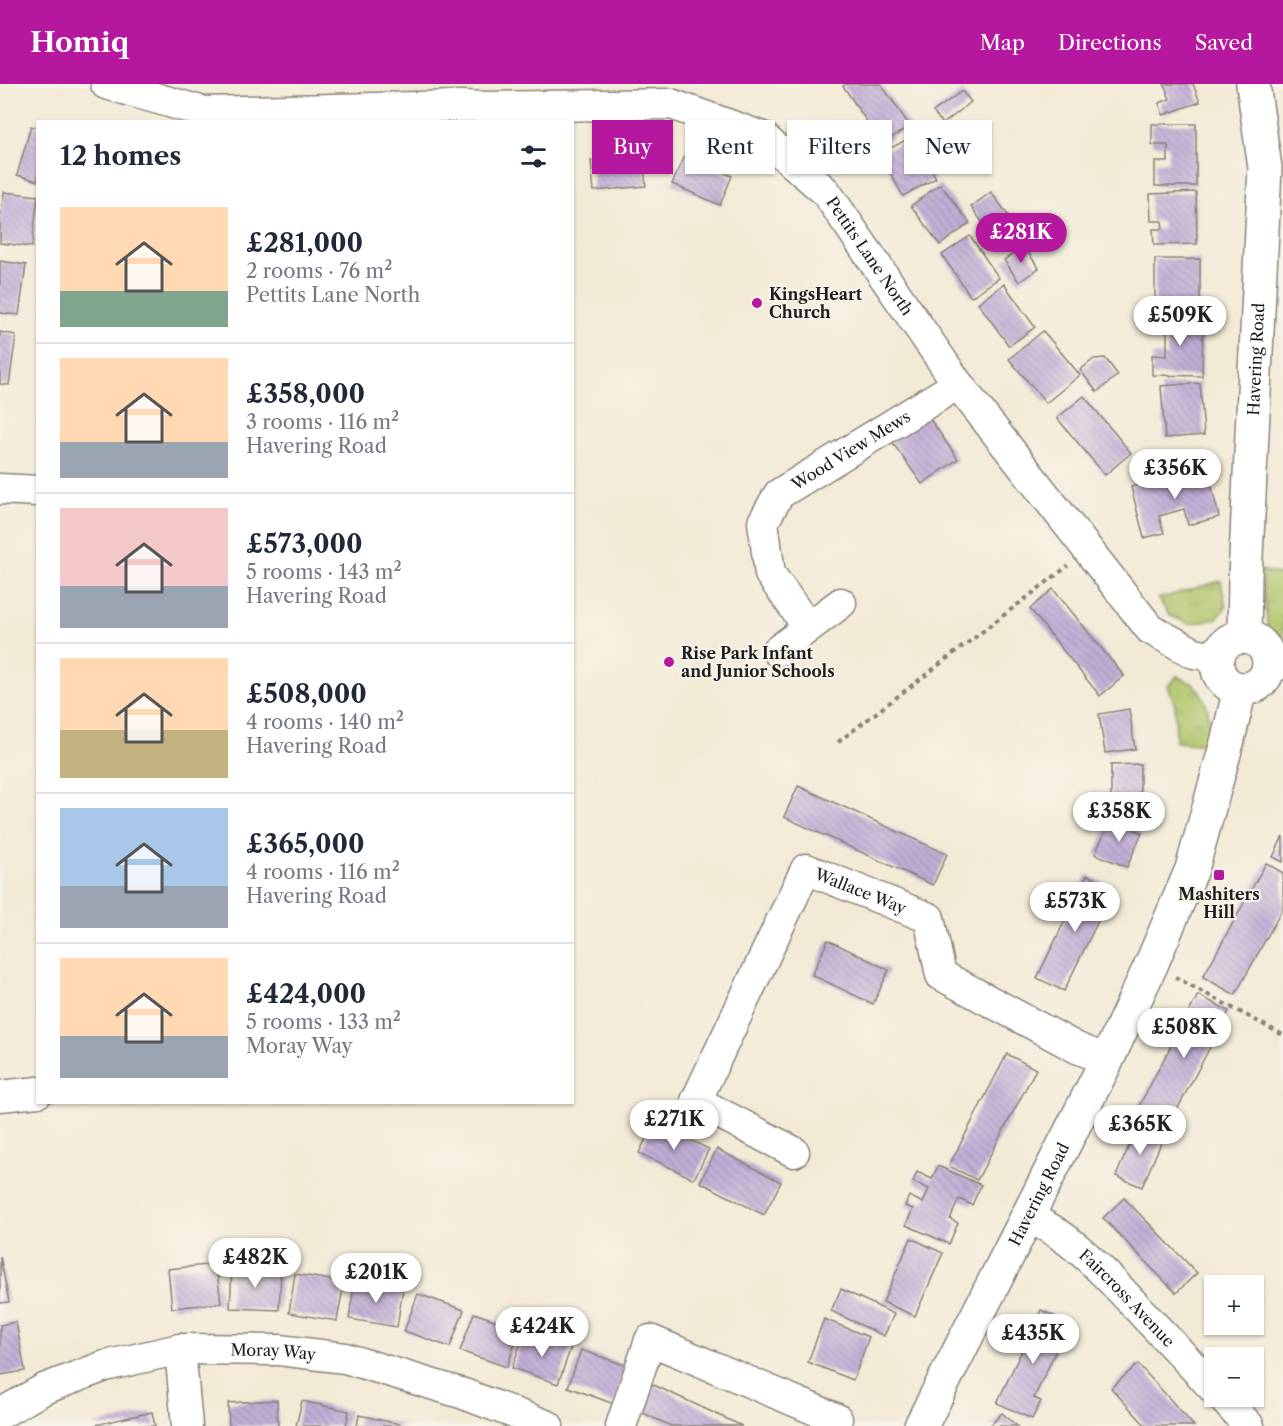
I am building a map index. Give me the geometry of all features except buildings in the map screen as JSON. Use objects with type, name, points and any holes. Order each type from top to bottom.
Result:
[{"type":"main road","name":"Havering Road","points":[[1244,637],[1265,168],[1253,84]]},
{"type":"main road","points":[[1244,637],[1259,642],[1276,665],[1259,683],[1240,688],[1231,686],[1221,677],[1217,657],[1222,646],[1229,640],[1244,637]]},
{"type":"main road","name":"Havering Road","points":[[921,1426],[1028,1219],[1107,1060],[1151,965],[1192,869],[1240,688]]},
{"type":"street","name":"Pettits Lane North","points":[[106,84],[204,112],[461,95],[489,107],[671,104],[763,137],[826,192],[958,384],[1150,629],[1194,653],[1217,657]]},
{"type":"street","name":"Wood View Mews","points":[[808,627],[770,574],[763,522],[779,494],[958,384]]},
{"type":"street","points":[[0,489],[36,491]]},
{"type":"street","points":[[777,651],[841,603]]},
{"type":"street","name":"Wallace Way","points":[[794,1152],[696,1101],[806,869],[929,918],[942,975],[1077,1048],[1107,1060]]},
{"type":"street","points":[[0,1096],[36,1092]]},
{"type":"street","name":"Faircross Avenue","points":[[1028,1219],[1040,1222],[1058,1234],[1107,1275],[1204,1378]]},
{"type":"street","points":[[621,1426],[650,1340],[837,1419]]},
{"type":"street","points":[[180,1349],[187,1426]]},
{"type":"street","name":"Moray Way","points":[[0,1414],[44,1389],[105,1366],[180,1349],[279,1350],[345,1358],[464,1394],[548,1426]]},
{"type":"street","points":[[1231,1407],[1249,1426]]},
{"type":"path","points":[[838,742],[1090,550]]},
{"type":"path","points":[[1151,965],[1283,1035]]},
{"type":"green space","points":[[1261,570],[1283,575],[1283,641],[1268,630]]},
{"type":"green space","points":[[1221,581],[1226,607],[1216,619],[1190,624],[1170,616],[1158,599]]},
{"type":"green space","points":[[1177,676],[1192,684],[1204,698],[1207,705],[1210,745],[1176,742],[1175,706],[1168,686]]},
{"type":"place","name":"KingsHeart Church","points":[[757,303]]},
{"type":"place","name":"Rise Park Infant and Junior Schools","points":[[669,662]]},
{"type":"place","name":"Mashiters Hill","points":[[1219,875]]}]
